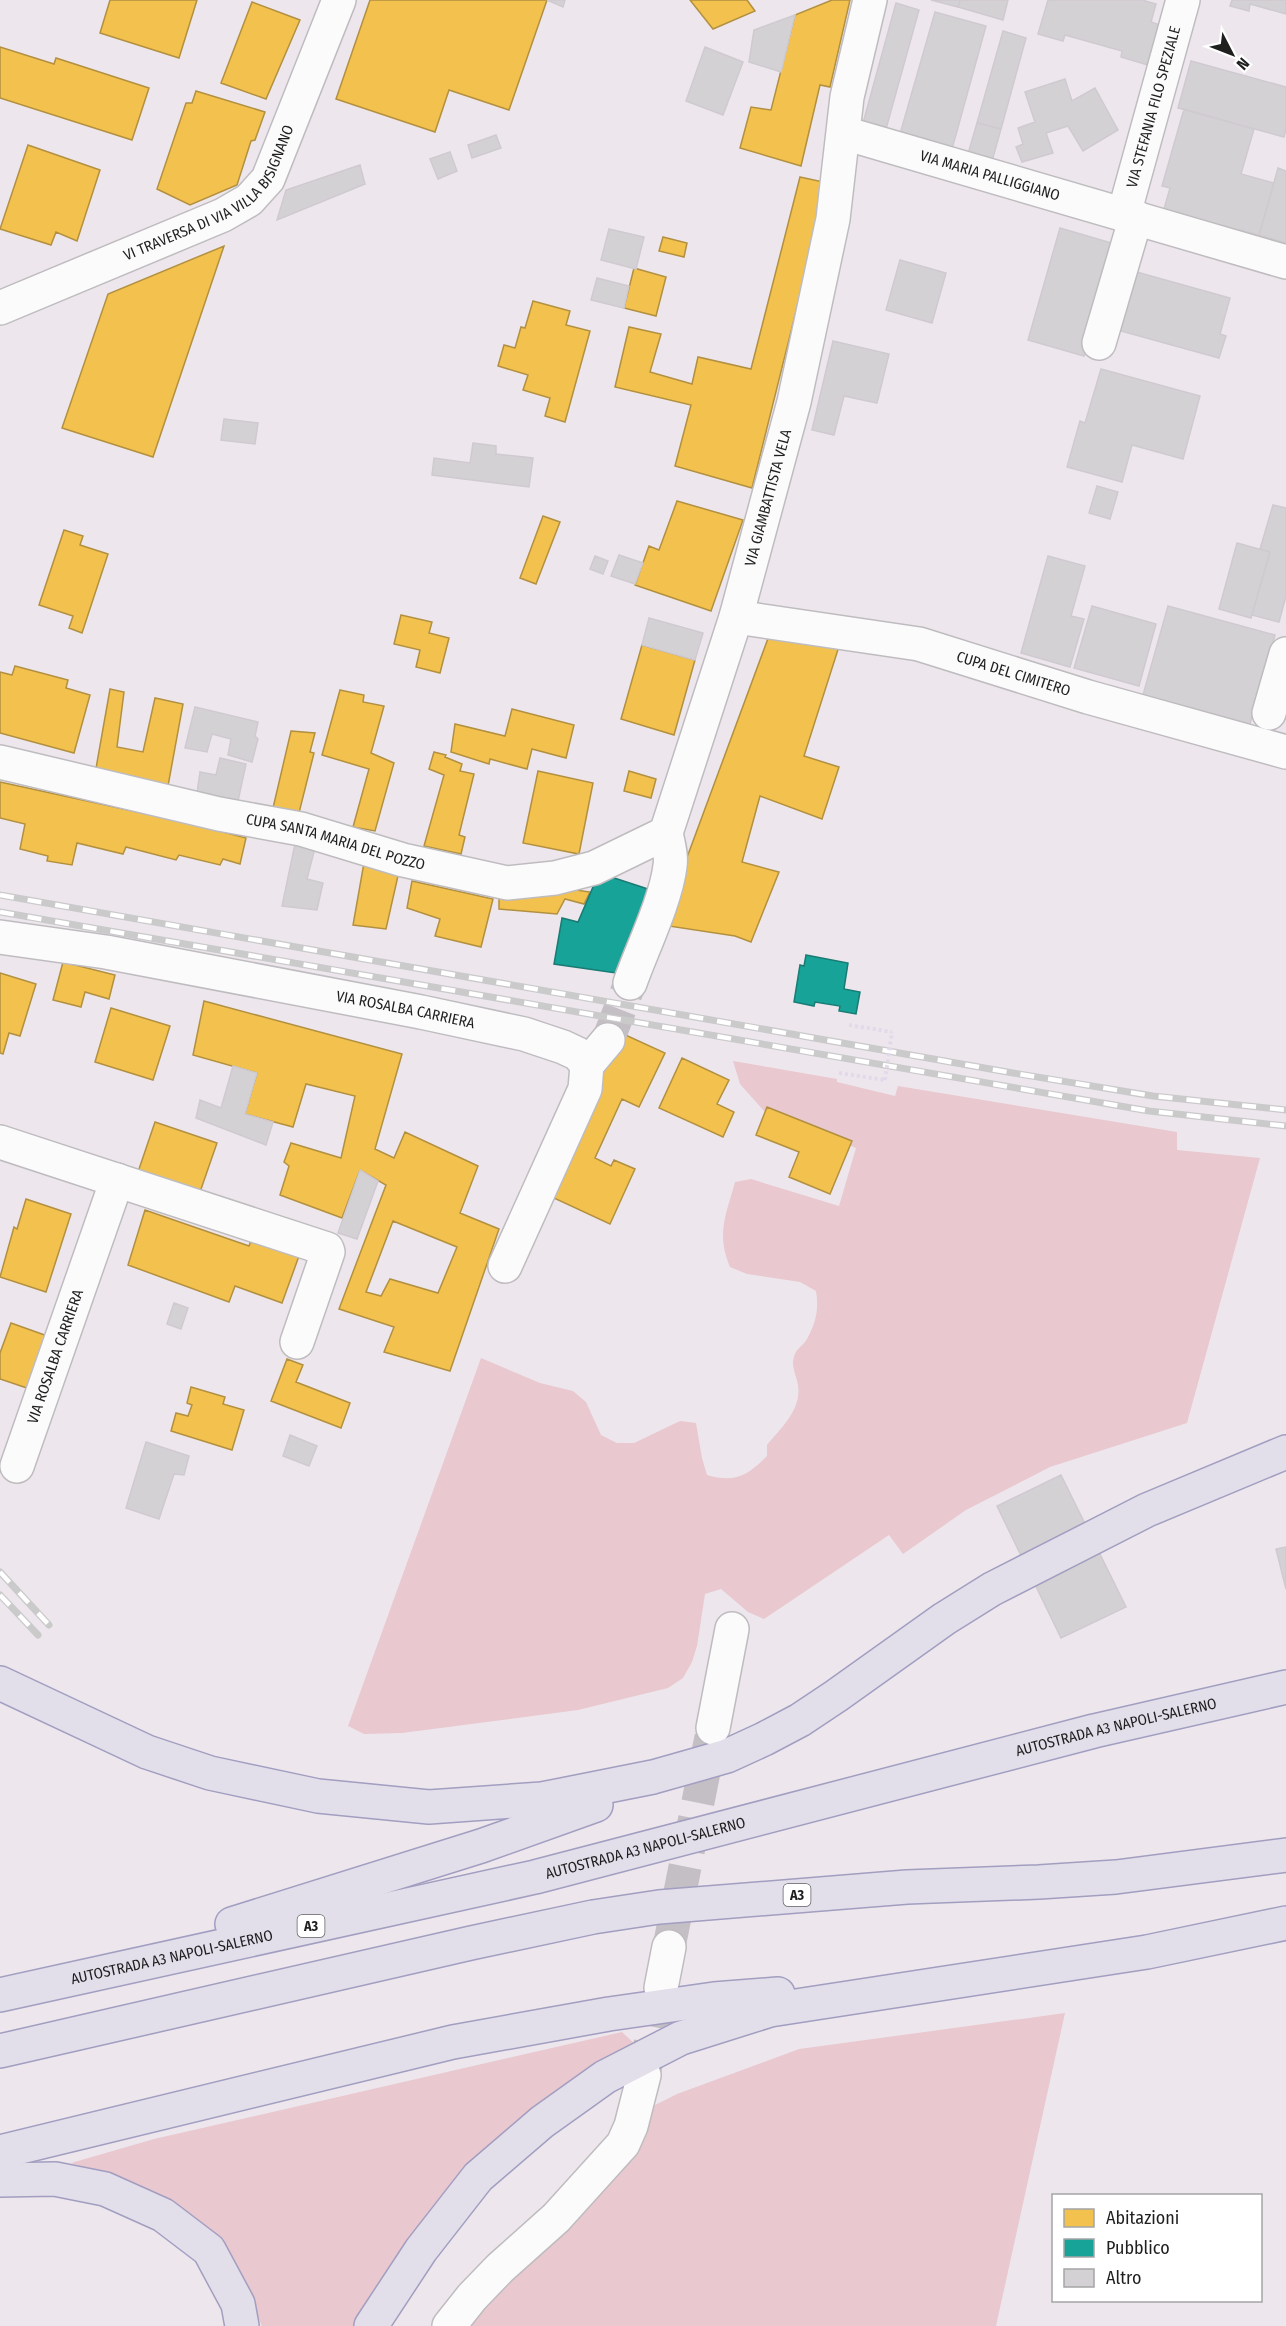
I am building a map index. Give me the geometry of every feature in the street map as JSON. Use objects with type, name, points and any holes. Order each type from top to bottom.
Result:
[{"type":"highway","name":"A3","points":[[12,1993],[481,1846],[720,1742],[800,1720],[944,1619],[992,1589],[1147,1510],[1286,1452]]},
{"type":"highway","name":"A3","points":[[3,1685],[147,1752],[210,1773],[318,1796],[429,1807],[542,1799],[653,1777],[720,1742]]},
{"type":"highway","name":"AUTOSTRADA A3 NAPOLI-SALERNO","points":[[12,1993],[535,1877],[1095,1731],[1286,1687]]},
{"type":"highway","name":"A3","points":[[0,2051],[593,1917],[659,1907],[907,1887],[1039,1882],[1116,1876],[1286,1855]]},
{"type":"highway","points":[[371,2326],[421,2250],[478,2177],[542,2122],[605,2077],[681,2038],[770,2010],[1146,1952],[1286,1923]]},
{"type":"highway","points":[[0,2152],[453,2043],[609,2014],[714,1999],[977,1977]]},
{"type":"highway","points":[[0,2180],[55,2179],[105,2189],[164,2215],[208,2250],[238,2304],[242,2326]]},
{"type":"street","name":"VI TRAVERSA DI VIA VILLA BISIGNANO","points":[[0,308],[224,215],[249,200],[268,179],[339,0]]},
{"type":"street","name":"VIA GIAMBATTISTA VELA","points":[[630,983],[670,866],[670,850],[666,833],[736,617],[794,402],[833,219],[847,97],[870,0]]},
{"type":"street","name":"VIA STEFANIA FILO SPEZIALE","points":[[1130,215],[1183,0]]},
{"type":"street","name":"VIA MARIA PALLIGGIANO","points":[[844,133],[1286,262]]},
{"type":"street","points":[[1099,343],[1130,215]]},
{"type":"street","name":"CUPA DEL CIMITERO","points":[[736,617],[919,644],[1088,697],[1286,752]]},
{"type":"street","points":[[1269,713],[1286,654]]},
{"type":"street","name":"CUPA SANTA MARIA DEL POZZO","points":[[0,762],[219,814],[301,829],[403,860],[507,883],[555,878],[594,868],[666,833]]},
{"type":"street","name":"VIA ROSALBA CARRIERA","points":[[0,938],[106,952],[432,1014],[542,1039],[578,1054],[587,1065]]},
{"type":"street","points":[[505,1266],[585,1089],[587,1065],[608,1040]]},
{"type":"street","points":[[0,1142],[327,1249],[328,1252],[297,1342]]},
{"type":"street","name":"VIA ROSALBA CARRIERA","points":[[17,1466],[117,1180]]},
{"type":"street","points":[[720,1742],[732,1629]]},
{"type":"street","points":[[661,1988],[669,1947]]},
{"type":"street","points":[[449,2326],[472,2297],[500,2268],[556,2218],[623,2144],[631,2126],[644,2075]]},
{"type":"path","points":[[839,1073],[885,1080],[892,1032],[849,1025]]},
{"type":"shaded area","points":[[733,1061],[837,1079],[837,1082],[895,1096],[898,1086],[1177,1132],[1177,1150],[1260,1158],[1187,1423],[1050,1467],[966,1510],[903,1554],[889,1535],[764,1619],[748,1612],[721,1589],[705,1594],[697,1646],[692,1662],[683,1678],[668,1688],[578,1710],[402,1733],[364,1734],[348,1726],[481,1358],[540,1383],[573,1391],[586,1402],[601,1435],[617,1443],[634,1443],[680,1421],[696,1423],[707,1475],[717,1477],[740,1476],[760,1463],[767,1456],[767,1445],[794,1410],[798,1385],[793,1366],[794,1358],[815,1322],[816,1291],[800,1282],[747,1274],[730,1267],[723,1234],[726,1215],[735,1182],[751,1179],[839,1206],[856,1148],[764,1111],[740,1084]]},
{"type":"shaded area","points":[[1065,2013],[996,2326],[460,2326],[651,2107],[677,2094],[799,2049]]},
{"type":"shaded area","points":[[622,2032],[635,2044],[539,2108],[359,2326],[262,2326],[233,2262],[141,2187],[71,2163],[154,2139]]},
{"type":"building: Abitazioni","points":[[110,0],[197,0],[179,58],[100,33]]},
{"type":"building: Abitazioni","points":[[370,0],[547,0],[509,110],[449,90],[435,132],[336,99]]},
{"type":"building: Abitazioni","points":[[690,0],[747,0],[755,11],[713,29]]},
{"type":"building: Abitazioni","points":[[832,0],[850,0],[830,87],[820,85],[801,166],[740,148],[751,107],[771,110],[795,15]]},
{"type":"building: Abitazioni","points":[[252,2],[300,20],[266,99],[221,83]]},
{"type":"building: Abitazioni","points":[[0,47],[54,64],[56,58],[149,88],[132,140],[0,98]]},
{"type":"building: Abitazioni","points":[[196,91],[265,112],[255,140],[251,141],[237,185],[190,205],[157,189],[186,103],[192,103]]},
{"type":"building: Abitazioni","points":[[28,145],[100,170],[77,241],[56,232],[51,245],[0,229]]},
{"type":"building: Abitazioni","points":[[800,177],[828,183],[752,488],[675,466],[691,405],[615,387],[629,327],[661,334],[650,372],[692,384],[698,357],[751,369]]},
{"type":"building: Abitazioni","points":[[663,237],[687,243],[684,257],[659,251]]},
{"type":"building: Abitazioni","points":[[224,246],[153,457],[62,428],[108,294]]},
{"type":"building: Abitazioni","points":[[634,268],[666,277],[656,316],[624,308]]},
{"type":"building: Abitazioni","points":[[533,301],[570,311],[566,325],[590,331],[565,422],[545,416],[550,398],[523,390],[528,375],[498,366],[504,345],[515,348],[521,327],[525,328]]},
{"type":"building: Abitazioni","points":[[677,501],[743,520],[711,611],[635,585],[649,546],[659,550]]},
{"type":"building: Abitazioni","points":[[543,516],[560,522],[536,584],[520,578]]},
{"type":"building: Abitazioni","points":[[64,530],[83,536],[80,545],[108,554],[82,633],[69,628],[73,616],[39,605]]},
{"type":"building: Abitazioni","points":[[401,615],[432,622],[429,633],[449,638],[440,673],[416,667],[420,650],[394,644]]},
{"type":"building: Abitazioni","points":[[770,633],[842,637],[804,756],[839,767],[822,819],[760,796],[742,862],[779,872],[751,942],[735,936],[662,925]]},
{"type":"building: Abitazioni","points":[[642,645],[695,660],[674,735],[621,719]]},
{"type":"building: Abitazioni","points":[[15,666],[68,680],[66,688],[90,695],[74,753],[0,733],[0,672],[12,675]]},
{"type":"building: Abitazioni","points":[[110,689],[124,692],[117,747],[143,752],[155,698],[183,704],[168,786],[95,774]]},
{"type":"building: Abitazioni","points":[[340,690],[364,695],[363,702],[384,706],[371,753],[394,763],[375,831],[353,827],[369,769],[322,755]]},
{"type":"building: Abitazioni","points":[[512,709],[574,725],[566,758],[532,749],[527,769],[490,759],[489,764],[451,752],[455,724],[505,736]]},
{"type":"building: Abitazioni","points":[[291,731],[315,733],[310,752],[314,753],[299,813],[273,808]]},
{"type":"building: Abitazioni","points":[[434,752],[446,755],[445,757],[462,764],[460,771],[474,774],[459,835],[465,837],[461,854],[424,846],[444,775],[429,769]]},
{"type":"building: Abitazioni","points":[[538,771],[593,783],[579,854],[523,843]]},
{"type":"building: Abitazioni","points":[[629,771],[656,779],[651,798],[624,791]]},
{"type":"building: Abitazioni","points":[[0,782],[246,838],[240,864],[223,859],[220,865],[179,855],[176,860],[126,847],[123,854],[77,843],[72,865],[47,861],[48,856],[20,849],[25,824],[0,818]]},
{"type":"building: Abitazioni","points":[[365,857],[400,867],[386,929],[353,925]]},
{"type":"building: Abitazioni","points":[[412,881],[493,899],[481,947],[435,936],[440,919],[407,908]]},
{"type":"building: Abitazioni","points":[[569,889],[590,892],[584,904],[565,899],[557,914],[499,909],[499,890]]},
{"type":"building: Abitazioni","points":[[63,962],[115,975],[109,999],[85,992],[81,1007],[53,1000]]},
{"type":"building: Abitazioni","points":[[0,973],[36,984],[20,1036],[9,1033],[3,1054],[0,1053]]},
{"type":"building: Abitazioni","points":[[204,1001],[402,1054],[375,1149],[394,1158],[405,1132],[478,1166],[460,1213],[499,1229],[450,1371],[384,1352],[394,1327],[339,1309],[386,1185],[360,1170],[342,1218],[280,1195],[289,1166],[284,1162],[291,1143],[341,1158],[355,1096],[306,1084],[293,1127],[245,1114],[257,1073],[193,1055]],"holes":[[[393,1221],[457,1247],[438,1293],[390,1279],[381,1296],[366,1292]]]},
{"type":"building: Abitazioni","points":[[111,1008],[170,1026],[153,1080],[95,1062]]},
{"type":"building: Abitazioni","points":[[619,1032],[665,1053],[639,1107],[622,1099],[595,1158],[611,1166],[614,1160],[635,1169],[610,1224],[543,1193]]},
{"type":"building: Abitazioni","points":[[682,1058],[729,1080],[717,1104],[734,1112],[723,1137],[659,1108]]},
{"type":"building: Abitazioni","points":[[767,1107],[852,1141],[830,1194],[789,1177],[799,1152],[756,1135]]},
{"type":"building: Abitazioni","points":[[155,1122],[217,1143],[200,1192],[138,1172]]},
{"type":"building: Abitazioni","points":[[26,1199],[71,1214],[46,1292],[0,1277],[14,1227],[17,1229]]},
{"type":"building: Abitazioni","points":[[145,1210],[249,1246],[256,1227],[303,1245],[282,1303],[235,1286],[229,1302],[128,1265]]},
{"type":"building: Abitazioni","points":[[11,1323],[53,1338],[27,1388],[0,1379],[0,1353]]},
{"type":"building: Abitazioni","points":[[287,1359],[303,1365],[296,1382],[350,1403],[341,1428],[271,1401]]},
{"type":"building: Abitazioni","points":[[191,1387],[225,1397],[223,1404],[244,1410],[232,1450],[171,1431],[176,1413],[188,1416],[192,1405],[187,1403]]},
{"type":"building: Pubblico","points":[[599,873],[654,891],[616,973],[554,964],[562,918],[578,922]]},
{"type":"building: Pubblico","points":[[806,955],[848,963],[844,989],[860,992],[856,1014],[839,1011],[840,1006],[815,1002],[814,1006],[794,1002],[800,965],[804,966]]},
{"type":"building: Altro","points":[[547,0],[565,0],[563,7]]},
{"type":"building: Altro","points":[[931,0],[960,0],[958,7]]},
{"type":"building: Altro","points":[[960,0],[1008,0],[1003,20],[958,7]]},
{"type":"building: Altro","points":[[1048,0],[1142,0],[1156,4],[1151,22],[1160,25],[1148,65],[1121,57],[1122,51],[1065,35],[1063,41],[1038,34]]},
{"type":"building: Altro","points":[[1232,0],[1286,0],[1286,14],[1250,4],[1249,11],[1230,6]]},
{"type":"building: Altro","points":[[896,3],[919,10],[886,129],[863,123]]},
{"type":"building: Altro","points":[[935,12],[986,26],[952,149],[900,134]]},
{"type":"building: Altro","points":[[795,15],[781,72],[749,62],[754,30]]},
{"type":"building: Altro","points":[[1003,31],[1026,38],[1001,129],[977,123]]},
{"type":"building: Altro","points":[[705,47],[743,62],[723,115],[686,101]]},
{"type":"building: Altro","points":[[1191,61],[1286,87],[1284,137],[1178,108]]},
{"type":"building: Altro","points":[[1065,79],[1072,101],[1095,88],[1118,130],[1083,151],[1068,126],[1046,133],[1053,153],[1022,162],[1016,147],[1023,144],[1018,128],[1035,122],[1025,92]]},
{"type":"building: Altro","points":[[1184,109],[1254,129],[1241,174],[1274,183],[1259,235],[1240,230],[1238,238],[1184,223],[1187,215],[1164,209],[1170,188],[1162,186]]},
{"type":"building: Altro","points":[[977,123],[1001,129],[992,161],[968,154]]},
{"type":"building: Altro","points":[[496,135],[501,148],[472,158],[468,145]]},
{"type":"building: Altro","points":[[450,152],[457,171],[438,179],[430,159]]},
{"type":"building: Altro","points":[[360,165],[365,184],[277,220],[286,190]]},
{"type":"building: Altro","points":[[1278,168],[1286,171],[1286,243],[1259,235]]},
{"type":"building: Altro","points":[[1060,228],[1115,244],[1084,356],[1028,340]]},
{"type":"building: Altro","points":[[609,229],[644,237],[636,269],[601,260]]},
{"type":"building: Altro","points":[[900,260],[946,273],[932,323],[886,310]]},
{"type":"building: Altro","points":[[1126,269],[1230,298],[1220,334],[1226,336],[1219,358],[1110,328]]},
{"type":"building: Altro","points":[[597,278],[629,286],[624,308],[591,300]]},
{"type":"building: Altro","points":[[833,341],[889,354],[877,403],[844,396],[834,435],[812,430]]},
{"type":"building: Altro","points":[[1101,369],[1200,396],[1183,459],[1132,445],[1122,482],[1067,467],[1080,421],[1085,423]]},
{"type":"building: Altro","points":[[224,419],[258,423],[255,444],[221,440]]},
{"type":"building: Altro","points":[[473,443],[496,446],[496,454],[533,458],[529,487],[432,475],[434,458],[470,463]]},
{"type":"building: Altro","points":[[1097,486],[1118,492],[1110,519],[1089,513]]},
{"type":"building: Altro","points":[[1273,505],[1286,508],[1286,596],[1279,622],[1252,615],[1270,552],[1260,549]]},
{"type":"building: Altro","points":[[1237,543],[1270,552],[1251,618],[1219,609]]},
{"type":"building: Altro","points":[[619,555],[643,563],[635,584],[611,576]]},
{"type":"building: Altro","points":[[595,556],[608,561],[603,574],[590,569]]},
{"type":"building: Altro","points":[[1048,556],[1085,566],[1071,616],[1084,619],[1070,667],[1021,653]]},
{"type":"building: Altro","points":[[1092,606],[1156,624],[1139,686],[1074,668]]},
{"type":"building: Altro","points":[[1168,606],[1275,635],[1250,724],[1143,695]]},
{"type":"building: Altro","points":[[649,618],[703,633],[695,660],[642,645]]},
{"type":"building: Altro","points":[[195,707],[258,722],[255,736],[258,739],[252,762],[228,755],[231,739],[212,734],[207,752],[185,748]]},
{"type":"building: Altro","points":[[220,758],[246,764],[238,801],[197,793],[200,772],[216,775]]},
{"type":"building: Altro","points":[[296,839],[316,844],[307,879],[323,883],[317,910],[282,906]]},
{"type":"building: Altro","points":[[233,1066],[257,1073],[245,1114],[273,1122],[266,1145],[196,1118],[200,1100],[221,1108]]},
{"type":"building: Altro","points":[[360,1170],[378,1181],[357,1239],[338,1233]]},
{"type":"building: Altro","points":[[174,1303],[188,1308],[181,1329],[167,1324]]},
{"type":"building: Altro","points":[[290,1435],[317,1446],[309,1466],[283,1456]]},
{"type":"building: Altro","points":[[146,1442],[189,1456],[184,1475],[174,1474],[159,1519],[126,1508]]},
{"type":"building: Altro","points":[[1061,1475],[1126,1607],[1061,1638],[997,1506]]},
{"type":"building: Altro","points":[[1286,1547],[1286,1589],[1276,1549]]},
{"type":"tunnel","points":[[608,1040],[630,983]]},
{"type":"tunnel","points":[[669,1947],[711,1737]]},
{"type":"tunnel","points":[[644,2075],[661,1988]]},
{"type":"railway","points":[[0,895],[1013,1073],[1153,1096],[1286,1110]]},
{"type":"railway","points":[[0,912],[1149,1111],[1286,1126]]},
{"type":"railway","points":[[0,1572],[49,1625]]},
{"type":"railway","points":[[0,1595],[38,1635]]}]
